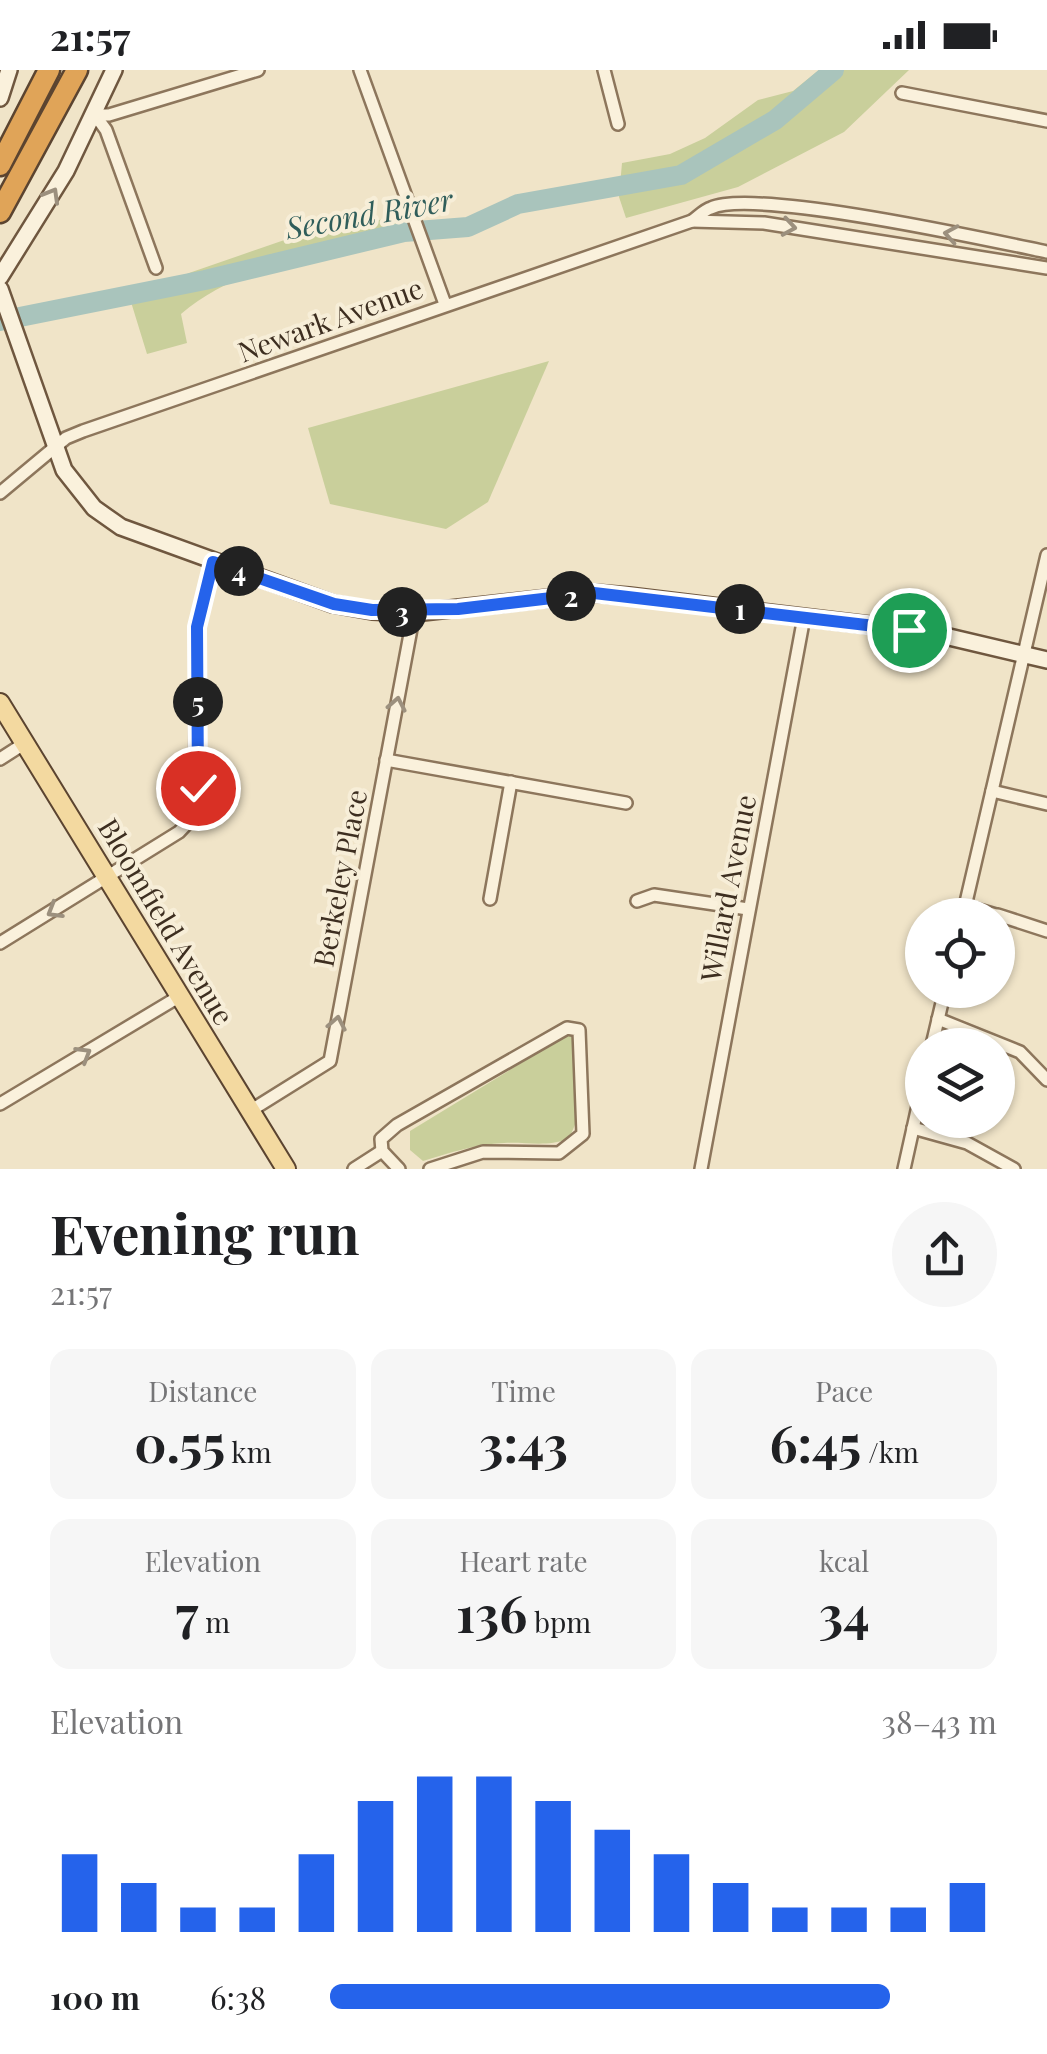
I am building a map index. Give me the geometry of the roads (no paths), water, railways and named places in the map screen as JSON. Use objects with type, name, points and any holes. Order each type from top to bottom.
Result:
[{"type":"highway","points":[[0,165],[49,70]]},
{"type":"highway","points":[[0,211],[77,70]]},
{"type":"main road","points":[[0,98],[9,70]]},
{"type":"main road","points":[[0,277],[95,115],[114,70]]},
{"type":"main road","points":[[0,289],[70,480],[102,516],[132,532],[213,562],[334,604],[414,612],[594,593],[928,632],[1047,660]]},
{"type":"main road","name":"Bloomfield Avenue","points":[[0,703],[286,1169]]},
{"type":"street","points":[[95,115],[110,115],[258,70]]},
{"type":"street","points":[[360,70],[445,304]]},
{"type":"street","points":[[604,70],[618,124]]},
{"type":"street","points":[[902,94],[1047,121]]},
{"type":"street","points":[[95,115],[106,130],[156,268]]},
{"type":"street","name":"Newark Avenue","points":[[692,222],[712,206],[758,204],[1047,252]]},
{"type":"street","name":"Newark Avenue","points":[[0,492],[55,447],[83,431],[692,222],[764,223],[1047,268]]},
{"type":"street","points":[[967,898],[1047,555]]},
{"type":"street","points":[[0,943],[179,832],[195,815],[197,627],[213,562]]},
{"type":"street","name":"Berkeley Place","points":[[250,1110],[330,1061],[414,612]]},
{"type":"street","name":"Willard Avenue","points":[[701,1169],[804,617]]},
{"type":"street","points":[[0,759],[25,743]]},
{"type":"street","points":[[386,760],[626,803]]},
{"type":"street","points":[[490,899],[511,782]]},
{"type":"street","points":[[992,790],[1047,804]]},
{"type":"street","points":[[637,901],[654,895],[748,909]]},
{"type":"street","points":[[1015,921],[1047,932]]},
{"type":"street","points":[[0,1104],[180,996]]},
{"type":"street","points":[[936,1028],[941,1008]]},
{"type":"street","points":[[938,1019],[1020,1052],[1047,1080]]},
{"type":"street","points":[[390,1167],[382,1151],[382,1140],[398,1125],[567,1028],[579,1030],[583,1134],[560,1153],[482,1152],[430,1169]]},
{"type":"street","points":[[904,1169],[911,1138]]},
{"type":"street","points":[[949,1138],[967,1143],[1014,1169]]},
{"type":"street","points":[[354,1169],[382,1151]]},
{"type":"waterway","name":"Second River","points":[[0,321],[205,280],[404,232],[468,227],[518,204],[681,175],[775,120],[834,70]]}]
